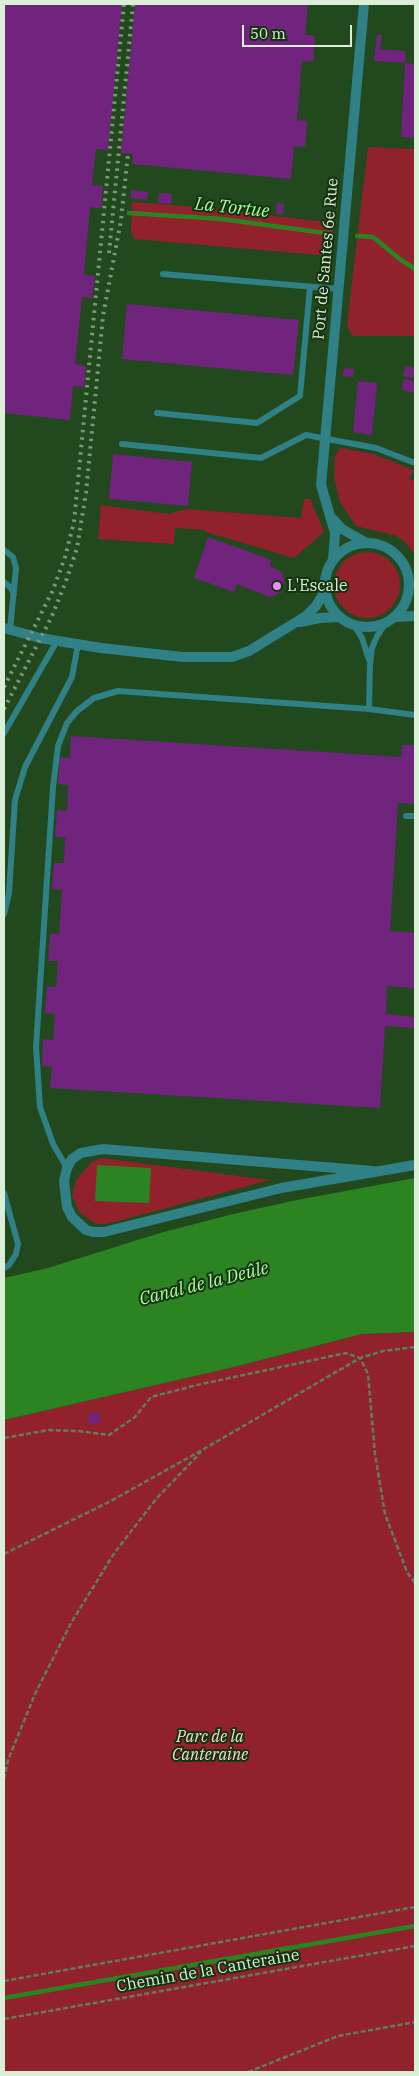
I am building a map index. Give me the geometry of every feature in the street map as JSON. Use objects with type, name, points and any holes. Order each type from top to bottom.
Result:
[{"type":"street","name":"Port de Santes 6e Rue","points":[[333,560],[335,540],[331,516],[323,498],[321,485],[364,4]]},
{"type":"street","name":"Port de Santes 6e Rue","points":[[331,516],[342,529],[366,542]]},
{"type":"street","points":[[415,592],[405,565],[395,553],[382,545],[366,542],[350,546],[340,552],[333,560],[326,575],[325,591],[330,605],[340,617],[354,625],[370,627],[390,620],[415,616]]},
{"type":"street","points":[[390,620],[406,601],[409,580]]},
{"type":"street","points":[[7,629],[78,644],[184,656],[232,657],[250,651],[312,611],[325,591]]},
{"type":"street","points":[[292,625],[320,618],[340,617]]},
{"type":"street","points":[[373,1171],[103,1149],[81,1152],[72,1159],[67,1168],[64,1181],[67,1207],[72,1217],[86,1230],[98,1232],[116,1230],[281,1188],[415,1165]]},
{"type":"lane","points":[[163,274],[338,289]]},
{"type":"lane","points":[[157,413],[257,423],[300,396],[310,286]]},
{"type":"lane","points":[[122,444],[261,458],[306,435],[376,448],[415,464]]},
{"type":"lane","points":[[4,550],[9,553],[15,562],[14,594],[7,629]]},
{"type":"lane","points":[[4,582],[11,588],[14,594]]},
{"type":"lane","points":[[369,709],[370,664],[374,642],[390,620]]},
{"type":"lane","points":[[354,625],[362,638],[370,664]]},
{"type":"lane","points":[[4,733],[57,641]]},
{"type":"lane","points":[[4,914],[9,893],[15,800],[25,767],[72,677],[78,644]]},
{"type":"lane","points":[[67,1168],[53,1144],[44,1122],[39,1098],[36,1047],[53,787],[58,746],[67,723],[77,710],[94,698],[118,690],[369,709],[415,715]]},
{"type":"lane","points":[[406,816],[415,816]]},
{"type":"lane","points":[[4,1193],[18,1244],[16,1254],[9,1265],[4,1268]]},
{"type":"path","points":[[4,1554],[109,1502],[360,1358],[383,1351],[415,1347]]},
{"type":"path","points":[[4,1438],[49,1430],[109,1435],[135,1417],[151,1397],[197,1385],[346,1353],[360,1358],[368,1374],[375,1454],[385,1514],[407,1572],[415,1584]]},
{"type":"path","points":[[4,1779],[8,1760],[35,1694],[81,1607],[114,1552],[157,1498],[204,1449]]},
{"type":"path","points":[[4,1981],[415,1907]]},
{"type":"path","name":"Chemin de la Canteraine","points":[[4,2019],[415,1946]]},
{"type":"path","points":[[248,2072],[338,2036],[415,2022]]},
{"type":"shaded area","points":[[4,4],[415,4],[415,1280],[4,1373]]},
{"type":"green space","points":[[368,147],[415,149],[415,336],[352,336],[347,324]]},
{"type":"green space","points":[[132,202],[197,207],[334,223],[330,256],[134,239],[131,231]]},
{"type":"green space","points":[[340,448],[373,454],[414,470],[409,478],[415,482],[415,554],[397,536],[356,526],[340,502],[334,477],[335,456]]},
{"type":"green space","points":[[304,499],[310,499],[324,532],[294,558],[206,532],[206,530],[175,528],[174,544],[98,539],[101,505],[169,514],[186,509],[301,518]]},
{"type":"green space","points":[[367,552],[379,555],[390,562],[397,573],[400,585],[397,597],[390,608],[379,615],[367,618],[355,615],[344,608],[337,597],[334,585],[337,573],[344,562],[355,555]]},
{"type":"green space","points":[[101,1158],[270,1180],[107,1224],[96,1224],[80,1213],[72,1196],[76,1180],[92,1162]]},
{"type":"green space","name":"Parc de la Canteraine","points":[[415,1332],[415,2072],[4,2072],[4,1420],[234,1367],[362,1334]]},
{"type":"water","points":[[97,1165],[151,1168],[149,1203],[95,1201]]},
{"type":"water","name":"Canal de la Deûle","points":[[415,1178],[415,1332],[362,1334],[234,1367],[4,1420],[4,1278],[48,1268],[160,1233],[233,1214]]},
{"type":"building","points":[[4,4],[122,4],[108,150],[96,149],[92,185],[103,186],[101,209],[90,207],[84,275],[95,276],[92,298],[82,297],[75,364],[86,366],[84,387],[73,386],[70,420],[4,413]]},
{"type":"building","points":[[135,4],[308,4],[305,35],[315,36],[313,62],[302,61],[297,120],[307,121],[305,147],[294,146],[291,179],[132,164],[133,154],[121,153]]},
{"type":"building","points":[[377,35],[382,35],[380,49],[406,51],[405,63],[374,61]]},
{"type":"building","points":[[405,63],[415,64],[415,138],[401,137]]},
{"type":"building","points":[[131,190],[148,192],[147,200],[131,198]]},
{"type":"building","points":[[159,193],[172,194],[171,204],[158,203]]},
{"type":"building","points":[[277,203],[284,204],[283,214],[276,214]]},
{"type":"building","points":[[127,304],[299,320],[293,375],[122,359]]},
{"type":"building","points":[[405,366],[415,367],[413,378],[403,376]]},
{"type":"building","points":[[344,368],[354,369],[353,377],[343,376]]},
{"type":"building","points":[[403,379],[415,381],[415,393],[402,390]]},
{"type":"building","points":[[358,381],[377,383],[372,435],[353,432]]},
{"type":"building","points":[[113,454],[192,462],[188,506],[109,499]]},
{"type":"building","points":[[208,537],[272,560],[269,566],[279,570],[283,575],[284,582],[281,591],[269,597],[237,584],[234,592],[194,578]]},
{"type":"building","points":[[71,736],[401,757],[402,745],[415,745],[415,804],[398,803],[390,931],[415,933],[415,988],[387,986],[386,1014],[415,1017],[415,1028],[385,1026],[380,1108],[50,1088],[52,1067],[42,1066],[43,1039],[53,1040],[55,1014],[45,1013],[47,986],[56,987],[58,961],[48,961],[50,934],[59,934],[62,890],[52,889],[54,863],[64,863],[65,837],[55,837],[57,810],[67,811],[68,785],[58,784],[60,757],[70,758]]},
{"type":"building","points":[[98,1412],[101,1422],[90,1425],[87,1415]]},
{"type":"waterway","name":"La Tortue","points":[[129,213],[222,219],[332,234]]},
{"type":"waterway","name":"La Tortue","points":[[357,236],[373,237],[415,269]]},
{"type":"waterway","points":[[4,1998],[415,1926]]},
{"type":"railway","points":[[4,687],[53,590],[65,557],[74,522],[124,4]]},
{"type":"railway","points":[[109,253],[133,4]]},
{"type":"railway","points":[[4,709],[52,616],[77,548],[86,493],[103,316],[121,220],[128,154]]},
{"type":"place","name":"L'Escale","points":[[277,586]]}]
